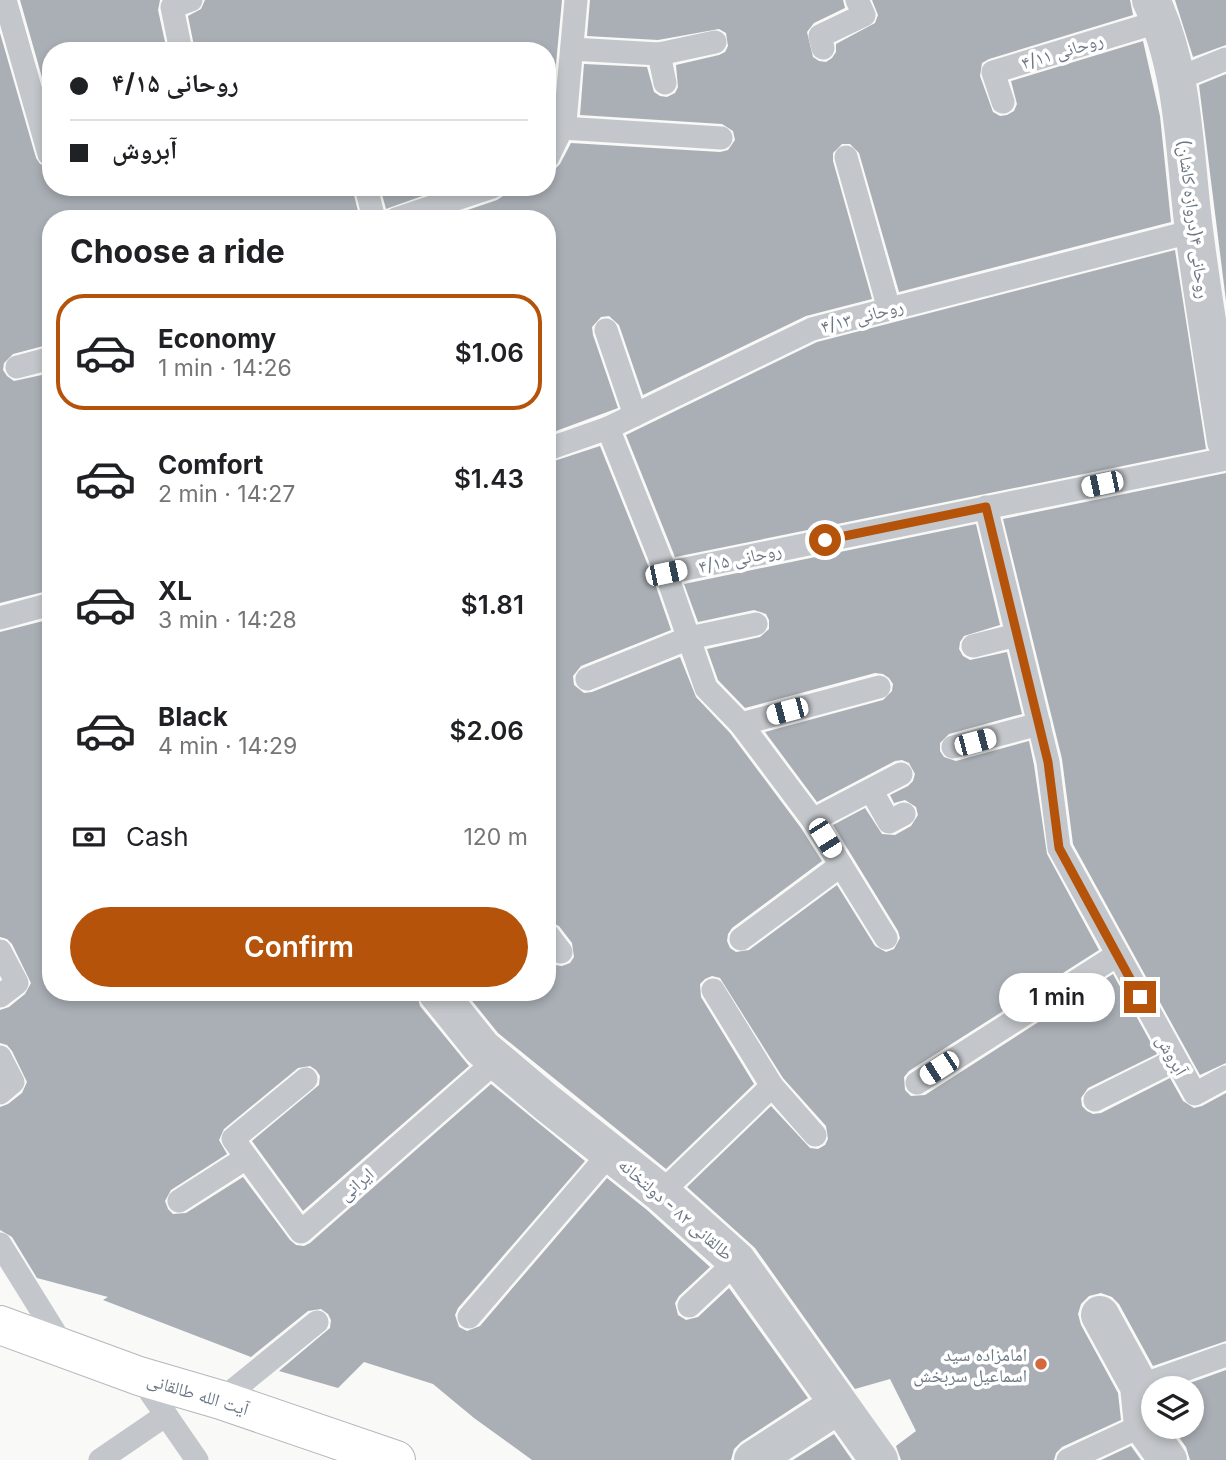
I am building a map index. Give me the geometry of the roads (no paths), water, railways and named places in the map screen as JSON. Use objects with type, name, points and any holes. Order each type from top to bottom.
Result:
[{"type":"main road","name":"آیت الله طالقانی","points":[[0,1325],[139,1376],[221,1400],[396,1460]]},
{"type":"street","name":"روحانی ۴(دروازه کاشان)","points":[[1156,11],[1177,79],[1194,231],[1226,441]]},
{"type":"street","name":"طالقانی ۸۲ - دولتخانه","points":[[444,1001],[482,1048],[661,1193],[737,1261],[879,1460]]},
{"type":"street","points":[[1100,1315],[1139,1386],[1141,1406]]},
{"type":"street","points":[[752,1460],[838,1405]]},
{"type":"street","points":[[1153,1439],[1168,1460]]},
{"type":"lane","points":[[5,0],[42,130]]},
{"type":"lane","points":[[179,42],[172,7],[191,0]]},
{"type":"lane","points":[[556,140],[565,122],[576,0]]},
{"type":"lane","points":[[823,48],[820,36],[864,15],[857,0]]},
{"type":"lane","name":"روحانی ۴/۱۱","points":[[1003,103],[993,72],[1156,11]]},
{"type":"lane","points":[[572,49],[659,54],[715,42]]},
{"type":"lane","points":[[659,54],[665,83]]},
{"type":"lane","points":[[1177,79],[1226,59]]},
{"type":"lane","points":[[562,128],[721,138]]},
{"type":"lane","points":[[846,157],[889,309]]},
{"type":"lane","points":[[412,210],[436,196]]},
{"type":"lane","name":"روحانی ۴/۱۳","points":[[556,446],[608,428],[812,330],[1194,231]]},
{"type":"lane","points":[[606,330],[635,415]]},
{"type":"lane","points":[[17,367],[42,360]]},
{"type":"lane","points":[[608,428],[666,573],[706,688],[741,724],[813,820],[886,938]]},
{"type":"lane","name":"روحانی ۴/۱۵","points":[[666,573],[1226,459]]},
{"type":"lane","name":"آبروش","points":[[986,507],[1048,762],[1059,848],[1195,1094],[1226,1077]]},
{"type":"lane","points":[[0,618],[42,606]]},
{"type":"lane","points":[[587,679],[689,638],[755,624]]},
{"type":"lane","points":[[973,646],[1017,635]]},
{"type":"lane","points":[[741,724],[879,687]]},
{"type":"lane","points":[[953,747],[1039,724]]},
{"type":"lane","points":[[813,820],[901,774]]},
{"type":"lane","points":[[871,790],[889,822],[904,814]]},
{"type":"lane","points":[[741,939],[841,865]]},
{"type":"lane","points":[[0,951],[18,983],[0,996]]},
{"type":"lane","points":[[917,1083],[1117,955]]},
{"type":"lane","points":[[713,990],[772,1086],[815,1135]]},
{"type":"lane","points":[[0,1057],[7,1087]]},
{"type":"lane","name":"ایرانی","points":[[240,1149],[301,1232],[497,1060]]},
{"type":"lane","points":[[1095,1100],[1175,1060]]},
{"type":"lane","points":[[179,1201],[240,1149],[306,1079]]},
{"type":"lane","points":[[661,1193],[772,1086]]},
{"type":"lane","points":[[468,1317],[610,1153]]},
{"type":"lane","points":[[0,1244],[64,1347]]},
{"type":"lane","points":[[689,1306],[737,1261]]},
{"type":"lane","points":[[221,1400],[317,1322]]},
{"type":"lane","points":[[1139,1386],[1226,1356]]},
{"type":"lane","points":[[139,1376],[197,1460]]},
{"type":"lane","points":[[100,1460],[166,1415]]},
{"type":"lane","points":[[1072,1459],[1141,1426]]},
{"type":"place","name":"امامزاده سید اسماعیل سربخش","points":[[1041,1364]]}]
